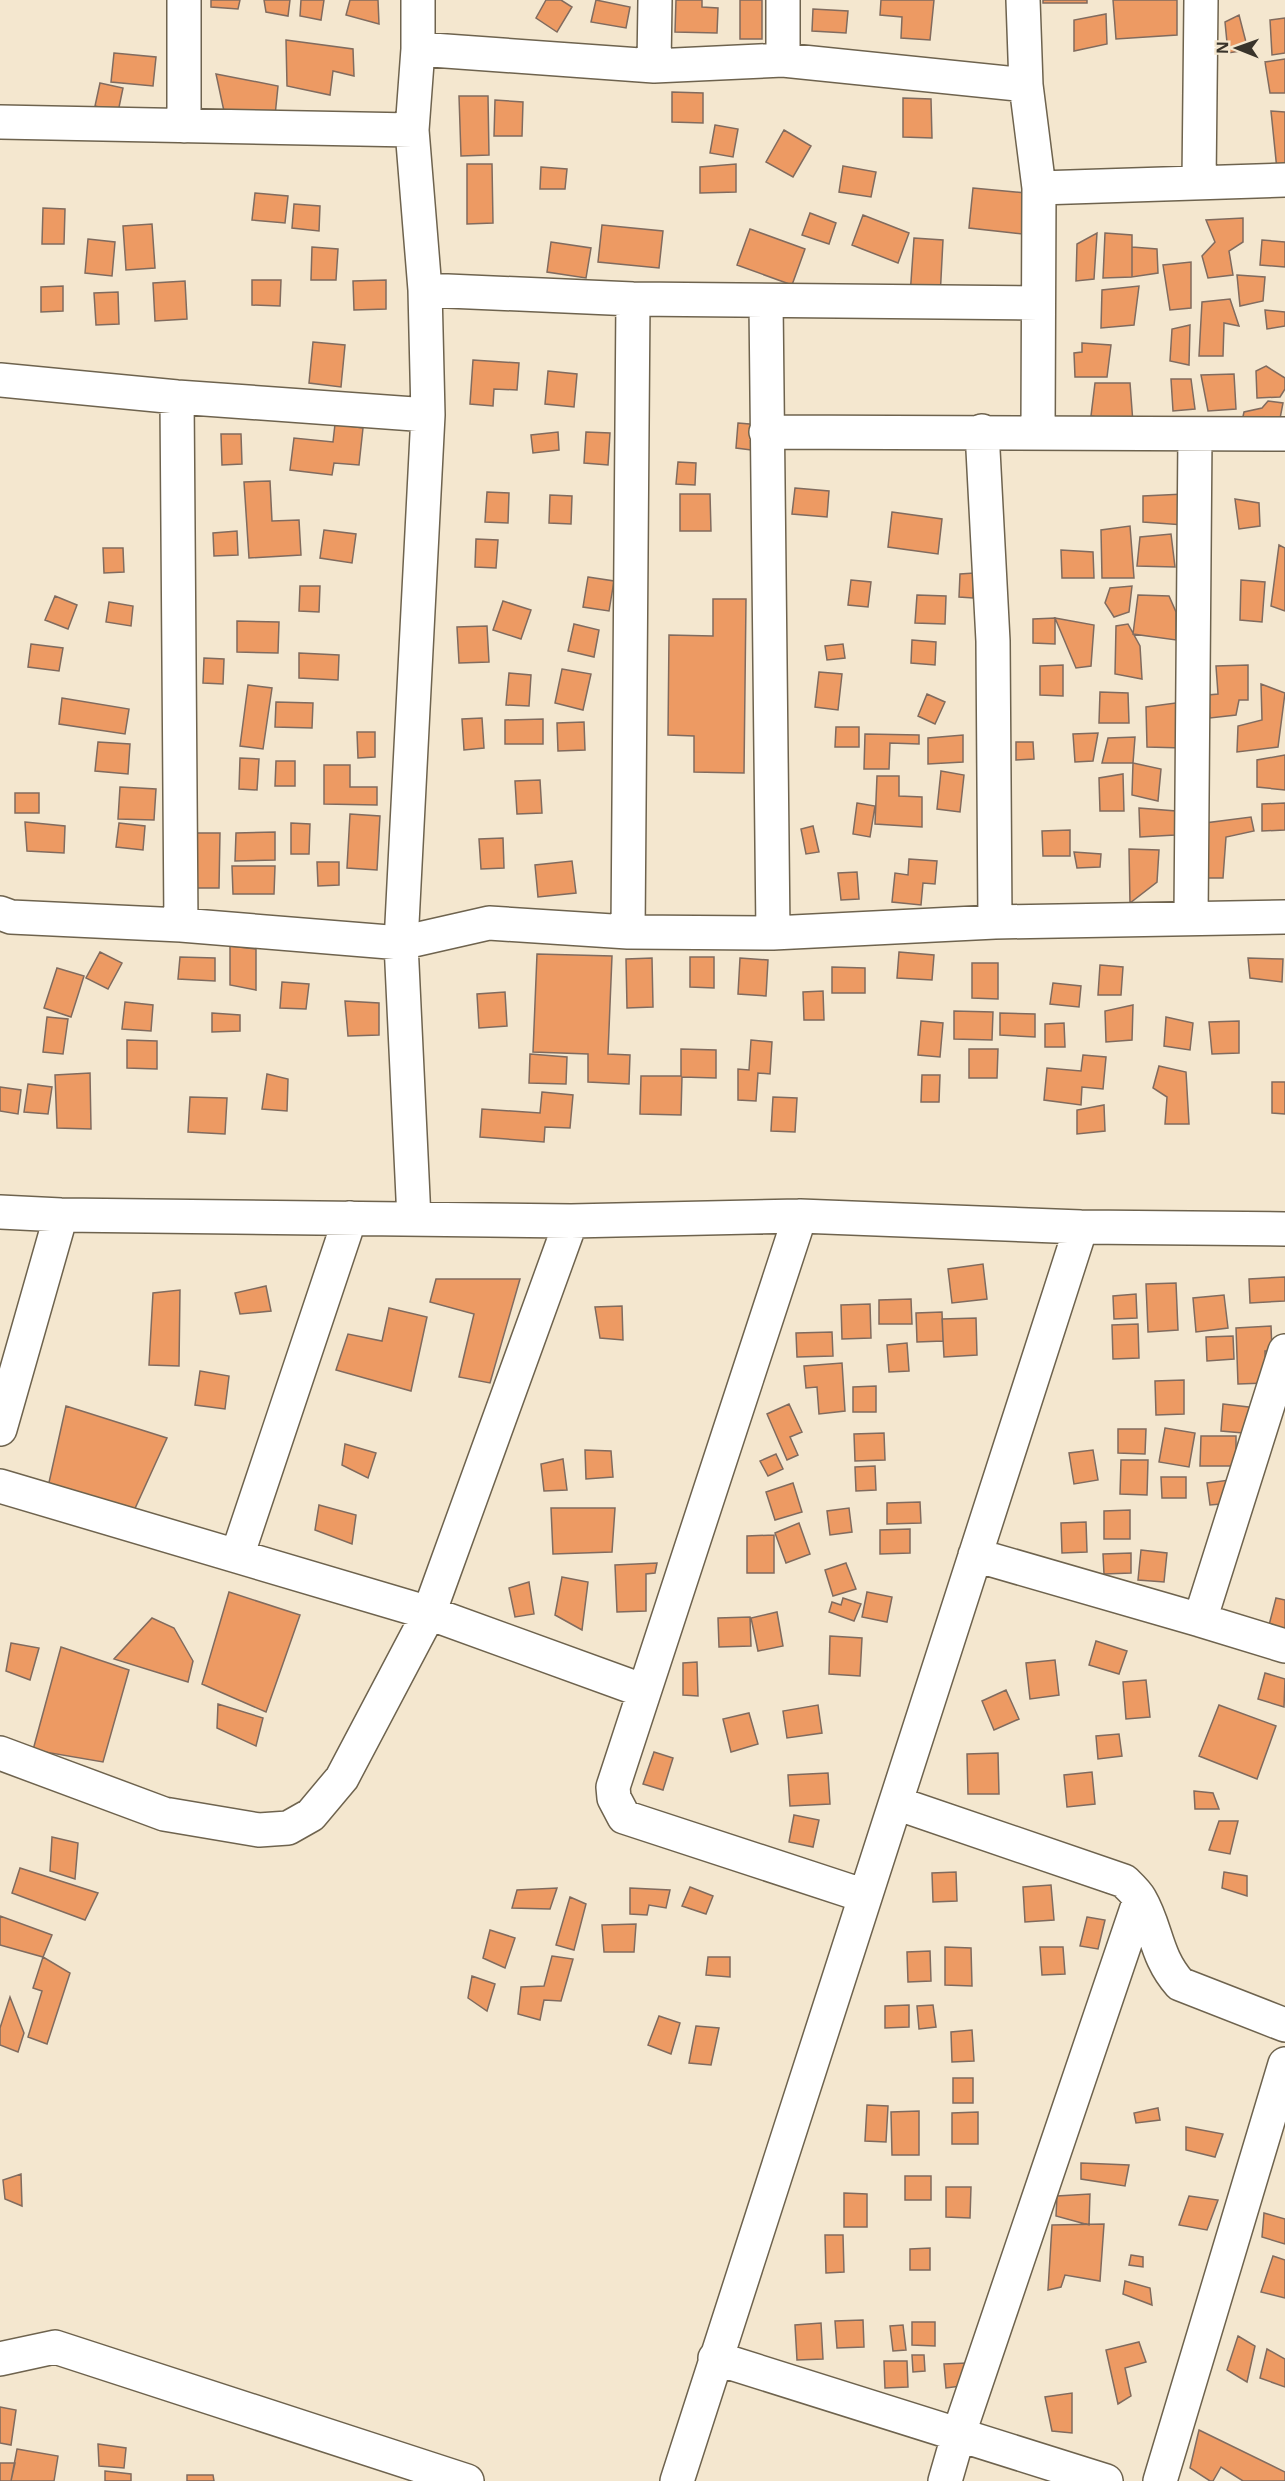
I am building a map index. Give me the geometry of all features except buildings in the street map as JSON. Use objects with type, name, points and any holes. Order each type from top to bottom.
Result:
[{"type":"street","points":[[184,0],[184,126]]},
{"type":"street","points":[[414,1219],[401,943],[428,415],[425,290],[412,130],[418,49],[418,0]]},
{"type":"street","points":[[654,66],[655,0]]},
{"type":"street","points":[[783,0],[783,60]]},
{"type":"street","points":[[1023,0],[1026,86],[1039,188],[1038,432]]},
{"type":"street","points":[[1199,182],[1201,0]]},
{"type":"street","points":[[418,49],[654,66],[783,60],[1026,86]]},
{"type":"street","points":[[0,122],[412,130]]},
{"type":"street","points":[[1039,188],[1285,180]]},
{"type":"street","points":[[425,290],[766,302],[1038,303]]},
{"type":"street","points":[[628,932],[633,299]]},
{"type":"street","points":[[766,302],[773,933]]},
{"type":"street","points":[[0,380],[177,397],[428,415]]},
{"type":"street","points":[[177,397],[182,925]]},
{"type":"street","points":[[766,432],[982,431],[1285,434]]},
{"type":"street","points":[[982,431],[993,641],[995,922]]},
{"type":"street","points":[[1191,918],[1195,434]]},
{"type":"street","points":[[0,913],[10,917],[182,925],[401,943],[489,923],[628,932],[773,933],[995,922],[1285,917]]},
{"type":"street","points":[[0,1212],[61,1215],[571,1221],[801,1216],[1081,1227],[1285,1229]]},
{"type":"street","points":[[0,1429],[61,1215]]},
{"type":"street","points":[[801,1216],[613,1787],[614,1798],[624,1817],[865,1896]]},
{"type":"street","points":[[237,1556],[350,1218]]},
{"type":"street","points":[[0,1753],[164,1814],[259,1830],[288,1828],[311,1815],[342,1778],[429,1613],[571,1221]]},
{"type":"street","points":[[677,2481],[1081,1227]]},
{"type":"street","points":[[1200,1620],[1285,1351]]},
{"type":"street","points":[[0,1486],[429,1613],[644,1691]]},
{"type":"street","points":[[975,1555],[1285,1646]]},
{"type":"street","points":[[896,1803],[1124,1881],[1140,1899],[1157,1948],[1168,1971],[1180,1984],[1285,2025]]},
{"type":"street","points":[[945,2481],[958,2436],[1140,1899]]},
{"type":"street","points":[[1160,2481],[1284,2071]]},
{"type":"street","points":[[0,2359],[56,2347],[467,2481]]},
{"type":"street","points":[[715,2358],[1106,2481]]}]
